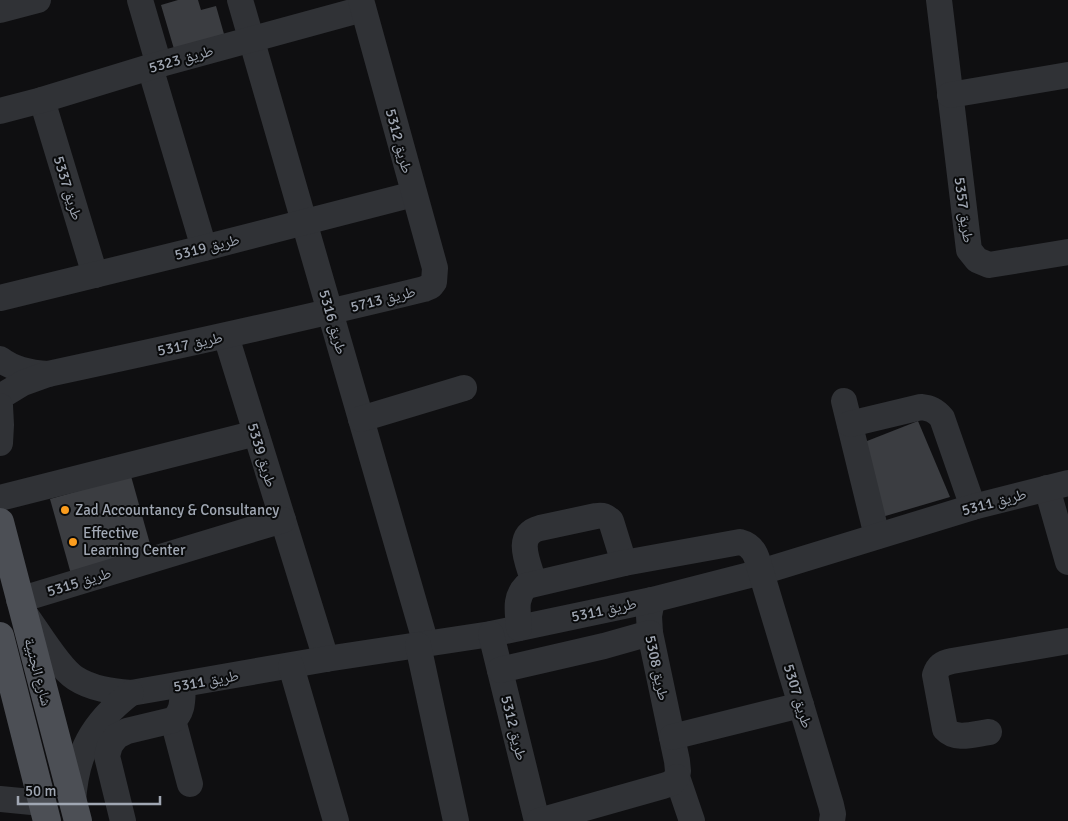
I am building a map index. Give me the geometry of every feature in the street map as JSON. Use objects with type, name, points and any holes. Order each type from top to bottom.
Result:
[{"type":"main road","name":"شارع الجنبية","points":[[0,522],[75,812]]},
{"type":"main road","name":"شارع الجنبية","points":[[0,636],[25,809]]},
{"type":"street","points":[[2,6],[38,0]]},
{"type":"street","points":[[140,0],[154,66],[204,248]]},
{"type":"street","name":"طريق 5316","points":[[240,0],[361,418],[422,645],[456,821]]},
{"type":"street","name":"طريق 5357","points":[[939,0],[969,250],[977,260],[989,265],[1068,252]]},
{"type":"street","name":"طريق 5323","points":[[0,111],[252,39],[362,4]]},
{"type":"street","name":"طريق 5312","points":[[362,4],[435,268],[434,282]]},
{"type":"street","points":[[950,95],[1068,75]]},
{"type":"street","name":"طريق 5337","points":[[42,100],[94,276]]},
{"type":"street","name":"طريق 5319","points":[[0,298],[94,276],[414,194]]},
{"type":"street","name":"طريق 5713","points":[[330,312],[424,289],[431,286],[434,282]]},
{"type":"street","name":"طريق 5317","points":[[0,397],[23,383],[48,374],[330,312]]},
{"type":"street","name":"طريق 5339","points":[[226,336],[326,659]]},
{"type":"street","name":"طريق 5317","points":[[0,359],[17,369],[32,373],[48,374]]},
{"type":"street","points":[[361,418],[464,388]]},
{"type":"street","points":[[0,406],[2,425],[0,443]]},
{"type":"street","points":[[877,536],[847,412],[920,407],[929,408],[936,412],[942,418],[972,507]]},
{"type":"street","points":[[0,498],[256,433]]},
{"type":"street","points":[[1058,485],[1068,562]]},
{"type":"street","name":"طريق 5311","points":[[21,606],[58,661],[73,677],[84,684],[107,690],[131,692],[183,685],[326,659],[492,634],[652,600],[761,572],[972,507],[1058,485]]},
{"type":"street","points":[[520,628],[517,599],[520,592],[526,586],[534,583],[524,543],[526,536],[532,530],[596,516],[607,517],[612,521],[624,563]]},
{"type":"street","name":"طريق 5315","points":[[21,606],[283,520]]},
{"type":"street","name":"طريق 5307","points":[[534,583],[624,563],[740,542],[747,544],[752,548],[761,572],[831,805],[832,821]]},
{"type":"street","name":"طريق 5308","points":[[652,600],[649,616],[650,633],[678,761],[677,777]]},
{"type":"street","points":[[500,670],[604,646],[650,633]]},
{"type":"street","name":"طريق 5312","points":[[492,634],[538,821]]},
{"type":"street","points":[[989,732],[955,736],[949,734],[945,729],[935,675],[938,668],[944,662],[952,660],[1068,641]]},
{"type":"street","points":[[291,666],[336,821]]},
{"type":"street","points":[[123,821],[107,756],[110,746],[117,736],[127,731],[173,720],[179,716],[182,709],[183,685]]},
{"type":"street","points":[[75,812],[76,775],[79,761],[88,741],[104,717],[131,692]]},
{"type":"street","points":[[672,737],[801,704]]},
{"type":"street","points":[[173,720],[190,784]]},
{"type":"street","points":[[538,821],[663,786],[672,783],[677,777]]},
{"type":"street","points":[[677,777],[692,821]]},
{"type":"building","points":[[178,0],[198,0],[201,10],[216,6],[224,34],[174,49],[161,5]]},
{"type":"building","points":[[918,421],[950,497],[882,517],[862,443]]},
{"type":"building","points":[[131,476],[152,551],[71,574],[50,499]]},
{"type":"place","name":"Zad Accountancy & Consultancy","points":[[65,510]]},
{"type":"place","name":"Effective Learning Center","points":[[73,542]]}]
